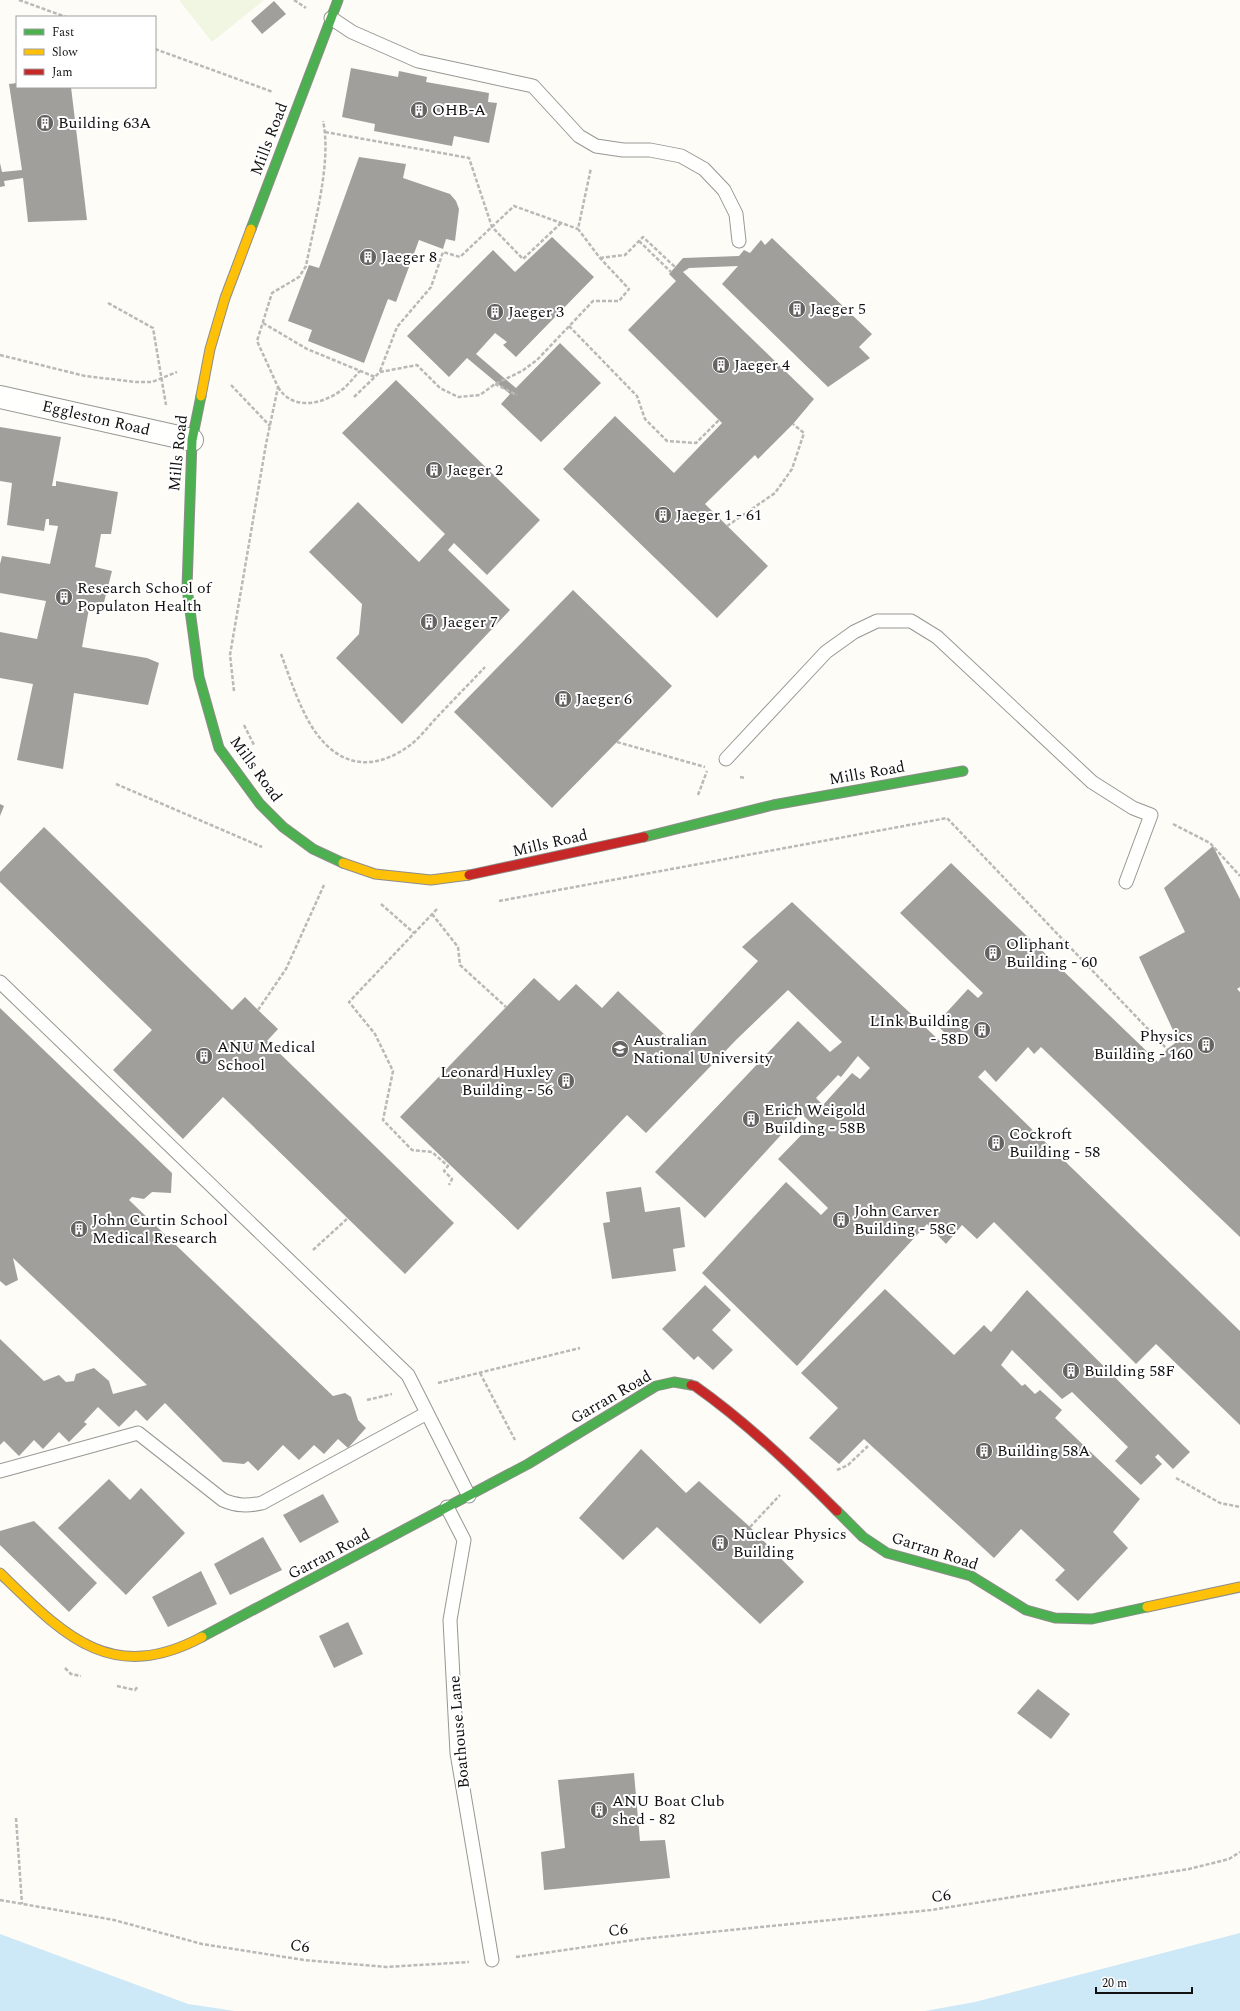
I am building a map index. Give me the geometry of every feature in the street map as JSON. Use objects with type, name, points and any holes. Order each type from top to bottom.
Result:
[{"type":"street","name":"Mills Road","points":[[338,0],[225,298],[210,349],[192,440],[187,588],[199,677],[219,748],[260,804],[283,827],[313,849],[346,864],[374,874],[431,880],[480,874],[644,837],[773,805],[963,771]]},
{"type":"street","name":"Eggleston Road","points":[[0,397],[192,440]]},
{"type":"street","name":"Garran Road","points":[[0,1573],[58,1628],[92,1650],[130,1657],[150,1655],[184,1647],[225,1627],[528,1464],[656,1386],[674,1382],[695,1386],[719,1402],[808,1482],[863,1537],[887,1553],[972,1576],[1026,1610],[1055,1618],[1092,1619],[1240,1587]]},
{"type":"lane","points":[[331,18],[352,32],[418,61],[533,86],[579,136],[596,146],[623,150],[650,150],[681,156],[704,169],[724,190],[736,214],[739,241]]},
{"type":"lane","points":[[726,759],[804,678],[826,652],[854,632],[877,621],[911,621],[937,638],[1092,782],[1133,808],[1151,815],[1126,882]]},
{"type":"lane","points":[[0,982],[408,1375],[469,1496]]},
{"type":"lane","points":[[0,1471],[138,1433],[223,1500],[235,1505],[249,1506],[262,1503],[427,1413]]},
{"type":"lane","name":"Boathouse Lane","points":[[447,1507],[464,1540],[450,1620],[457,1753],[492,1960]]},
{"type":"path","points":[[19,0],[63,16]]},
{"type":"path","points":[[156,49],[320,109],[325,132],[323,175],[306,266],[300,278],[272,293],[257,342],[281,392],[296,402],[311,404],[324,400],[343,388],[360,371]]},
{"type":"path","points":[[325,132],[469,158],[492,227],[522,259],[561,223]]},
{"type":"path","points":[[578,228],[596,146]]},
{"type":"path","points":[[354,397],[380,372],[397,327],[432,287],[443,252],[460,257],[514,206],[578,228],[600,258],[629,289],[619,301],[593,301],[537,360],[522,371],[495,384],[480,395],[458,397],[440,388],[417,365],[380,372]]},
{"type":"path","points":[[600,258],[625,255],[643,237],[675,267]]},
{"type":"path","points":[[639,241],[671,272]]},
{"type":"path","points":[[108,303],[153,328],[167,409],[160,433]]},
{"type":"path","points":[[263,323],[307,349],[375,377]]},
{"type":"path","points":[[569,326],[637,396],[645,420],[667,440],[696,443],[719,420]]},
{"type":"path","points":[[0,355],[85,376],[136,382]]},
{"type":"path","points":[[495,384],[517,395]]},
{"type":"path","points":[[234,694],[230,655],[266,444],[278,387]]},
{"type":"path","points":[[727,526],[775,493],[792,469],[804,434],[793,424]]},
{"type":"path","points":[[281,654],[300,704],[312,727],[330,750],[346,760],[366,763],[384,760],[410,745],[485,667]]},
{"type":"path","points":[[242,719],[256,748]]},
{"type":"path","points":[[617,742],[708,768]]},
{"type":"path","points":[[738,776],[746,778]]},
{"type":"path","points":[[116,784],[264,848]]},
{"type":"path","points":[[1151,815],[1183,828],[1210,843],[1240,876]]},
{"type":"path","points":[[493,902],[947,818],[1167,1049]]},
{"type":"path","points":[[258,1010],[286,969],[325,883]]},
{"type":"path","points":[[378,902],[414,933]]},
{"type":"path","points":[[438,909],[349,1002],[376,1034],[393,1071],[383,1120],[412,1150],[432,1152],[448,1166],[444,1171],[452,1179],[449,1185]]},
{"type":"path","points":[[432,914],[458,947],[460,965],[506,1007]]},
{"type":"path","points":[[311,1252],[348,1218]]},
{"type":"path","points":[[367,1400],[580,1348]]},
{"type":"path","points":[[1176,1478],[1220,1503],[1240,1507]]},
{"type":"path","points":[[16,1818],[22,1904]]},
{"type":"path","name":"C6","points":[[0,1900],[114,1920],[202,1944],[304,1960],[386,1967],[492,1960],[641,1939],[931,1910],[1189,1869],[1229,1859],[1240,1852]]},
{"type":"green space","points":[[179,0],[264,0],[212,42]]},
{"type":"water","points":[[1240,1933],[1240,2011],[925,2011],[975,2002]]},
{"type":"water","points":[[0,1934],[188,2004],[235,2011],[0,2011]]},
{"type":"building","points":[[274,1],[286,14],[262,34],[251,21]]},
{"type":"building","name":"OHB-A","points":[[351,68],[398,77],[399,71],[427,77],[426,82],[489,93],[488,102],[497,103],[489,143],[454,136],[452,146],[374,131],[375,124],[342,117]]},
{"type":"building","name":"Building 63A","points":[[16,83],[16,88],[71,88],[87,220],[28,222],[23,178],[4,181],[5,186],[0,187],[0,163],[2,172],[22,170],[9,84]]},
{"type":"building","name":"Jaeger 8","points":[[359,157],[406,164],[403,178],[450,194],[456,201],[459,209],[455,241],[446,239],[443,249],[419,240],[396,302],[388,299],[364,363],[308,341],[312,330],[288,321],[309,265],[319,268]]},
{"type":"building","name":"Jaeger 3","points":[[552,237],[594,277],[516,357],[503,345],[507,342],[495,333],[476,354],[516,388],[560,343],[601,383],[541,442],[501,404],[510,394],[467,358],[449,377],[407,336],[493,250],[515,272]]},
{"type":"building","points":[[772,238],[872,334],[859,347],[870,358],[828,387],[722,284],[738,266],[689,268],[683,272],[814,399],[793,424],[758,459],[755,455],[705,504],[768,566],[717,618],[563,469],[615,416],[674,473],[722,423],[628,330],[676,281],[669,274],[683,258],[739,256],[744,250],[750,253],[761,240],[765,245]]},
{"type":"building","points":[[396,380],[540,520],[487,575],[454,543],[448,550],[510,610],[402,724],[336,658],[359,634],[362,604],[309,552],[358,502],[419,562],[445,534],[342,433]]},
{"type":"building","name":"Research School of Populaton Health","points":[[0,427],[61,437],[52,486],[56,486],[56,481],[118,492],[111,534],[101,534],[95,567],[112,571],[104,602],[90,603],[82,647],[147,658],[159,663],[148,705],[74,693],[63,769],[17,760],[33,684],[0,678],[0,632],[37,639],[46,601],[0,593],[0,564],[2,556],[50,564],[58,526],[49,525],[49,519],[46,519],[44,531],[7,525],[12,483],[0,481]]},
{"type":"building","name":"Jaeger 6","points":[[573,590],[672,686],[552,808],[454,712]]},
{"type":"building","points":[[0,804],[4,806],[0,816]]},
{"type":"building","name":"ANU Medical School","points":[[44,827],[232,1010],[245,997],[278,1029],[267,1041],[454,1223],[405,1274],[223,1097],[183,1139],[113,1070],[152,1030],[0,882],[0,872]]},
{"type":"building","points":[[1213,846],[1240,899],[1240,987],[1237,989],[1240,992],[1240,1237],[1041,1047],[1034,1054],[1028,1047],[996,1082],[985,1070],[978,1077],[1240,1331],[1240,1425],[1156,1344],[1136,1364],[994,1222],[977,1239],[962,1225],[946,1244],[927,1224],[797,1366],[702,1273],[786,1182],[821,1215],[828,1208],[778,1159],[812,1124],[801,1113],[705,1218],[655,1172],[798,1021],[830,1052],[842,1042],[788,990],[736,1040],[646,1133],[627,1115],[518,1230],[400,1117],[534,978],[559,1001],[576,984],[602,1008],[618,991],[678,1047],[758,961],[742,947],[792,902],[942,1043],[948,1036],[936,1024],[968,989],[978,998],[983,993],[900,913],[951,863],[1158,1062],[1167,1049],[1178,1041],[1139,957],[1185,932],[1164,888]],"holes":[[[858,1056],[870,1068],[860,1079],[852,1073],[823,1105],[816,1098],[838,1075],[841,1077]]]},
{"type":"building","name":"John Curtin School Medical Research","points":[[0,1008],[172,1173],[171,1193],[152,1192],[144,1199],[132,1197],[129,1200],[333,1396],[345,1393],[351,1397],[358,1420],[366,1428],[348,1448],[338,1439],[324,1454],[314,1445],[299,1460],[283,1445],[258,1471],[248,1461],[244,1464],[223,1462],[165,1403],[147,1421],[136,1410],[119,1427],[98,1407],[84,1422],[87,1424],[69,1442],[59,1432],[43,1449],[34,1440],[19,1456],[4,1441],[0,1445],[0,1339],[44,1381],[59,1375],[66,1382],[74,1381],[76,1374],[94,1368],[109,1381],[113,1394],[147,1385],[13,1258],[18,1280],[6,1286],[0,1281]]},
{"type":"building","points":[[641,1187],[645,1212],[680,1207],[685,1247],[673,1249],[676,1271],[612,1279],[603,1223],[610,1222],[606,1192]]},
{"type":"building","points":[[705,1285],[731,1310],[712,1330],[733,1350],[713,1370],[698,1356],[694,1360],[662,1329]]},
{"type":"building","name":"Building 58A","points":[[885,1289],[954,1355],[984,1325],[991,1332],[1027,1290],[1190,1452],[1173,1469],[1158,1454],[1155,1457],[1162,1464],[1141,1485],[1115,1461],[1128,1447],[1072,1392],[1062,1399],[1012,1350],[1001,1365],[1022,1386],[1025,1384],[1035,1394],[1040,1390],[1062,1410],[1055,1418],[1140,1499],[1113,1532],[1128,1548],[1078,1601],[1055,1580],[1065,1570],[1021,1529],[994,1558],[864,1439],[839,1464],[809,1438],[838,1408],[801,1373]]},
{"type":"building","name":"Nuclear Physics Building","points":[[641,1449],[686,1493],[699,1481],[750,1527],[804,1582],[760,1624],[657,1527],[623,1560],[579,1518]]},
{"type":"building","points":[[109,1479],[130,1500],[141,1488],[185,1533],[126,1595],[58,1528]]},
{"type":"building","points":[[323,1494],[339,1522],[300,1543],[283,1515]]},
{"type":"building","points":[[34,1521],[97,1583],[69,1612],[0,1545],[0,1531]]},
{"type":"building","points":[[263,1537],[282,1570],[230,1595],[214,1564]]},
{"type":"building","points":[[201,1571],[217,1604],[168,1627],[152,1597]]},
{"type":"building","points":[[348,1622],[363,1654],[334,1668],[319,1636]]},
{"type":"building","points":[[1038,1689],[1070,1714],[1051,1739],[1017,1713]]},
{"type":"building","name":"ANU Boat Club shed - 82","points":[[634,1773],[640,1841],[665,1840],[670,1878],[544,1890],[541,1852],[565,1848],[558,1780]]},
{"type":"traffic: fast","points":[[251,229],[338,0]]},
{"type":"traffic: fast","points":[[201,396],[192,440],[187,588],[199,677],[219,748],[260,804],[283,827],[313,849],[343,863]]},
{"type":"traffic: fast","points":[[644,837],[773,805],[963,771]]},
{"type":"traffic: fast","points":[[202,1637],[528,1464],[656,1386],[674,1382],[691,1385]]},
{"type":"traffic: fast","points":[[837,1511],[863,1537],[887,1553],[971,1576],[1026,1610],[1055,1618],[1092,1619],[1147,1607]]},
{"type":"traffic: slow","points":[[201,396],[210,349],[225,298],[251,229]]},
{"type":"traffic: slow","points":[[343,863],[375,874],[431,880],[469,875]]},
{"type":"traffic: slow","points":[[0,1573],[45,1616],[67,1633],[90,1646],[114,1654],[140,1656],[169,1651],[202,1637]]},
{"type":"traffic: slow","points":[[1147,1607],[1240,1587]]},
{"type":"traffic: jam","points":[[469,875],[644,837]]},
{"type":"traffic: jam","points":[[691,1385],[695,1386],[714,1400],[751,1430],[837,1511]]},
{"type":"place","name":"OHB-A","points":[[419,110]]},
{"type":"place","name":"Building 63A","points":[[45,123]]},
{"type":"place","name":"Jaeger 8","points":[[368,257]]},
{"type":"place","name":"Jaeger 5","points":[[797,309]]},
{"type":"place","name":"Jaeger 3","points":[[495,312]]},
{"type":"place","name":"Jaeger 4","points":[[721,365]]},
{"type":"place","name":"Jaeger 2","points":[[434,470]]},
{"type":"place","name":"Jaeger 1 - 61","points":[[663,515]]},
{"type":"place","name":"Research School of Populaton Health","points":[[64,597]]},
{"type":"place","name":"Jaeger 7","points":[[429,622]]},
{"type":"place","name":"Jaeger 6","points":[[563,699]]},
{"type":"place","name":"Oliphant Building - 60","points":[[993,953]]},
{"type":"place","name":"LInk Building - 58D","points":[[982,1030]]},
{"type":"place","name":"Physics Building - 160","points":[[1206,1045]]},
{"type":"place","name":"Australian National University","points":[[620,1049]]},
{"type":"place","name":"ANU Medical School","points":[[204,1056]]},
{"type":"place","name":"Leonard Huxley Building - 56","points":[[566,1081]]},
{"type":"place","name":"Erich Weigold Building - 58B","points":[[751,1119]]},
{"type":"place","name":"Cockroft Building - 58","points":[[996,1143]]},
{"type":"place","name":"John Carver Building - 58C","points":[[841,1220]]},
{"type":"place","name":"John Curtin School Medical Research","points":[[79,1229]]},
{"type":"place","name":"Building 58F","points":[[1071,1371]]},
{"type":"place","name":"Building 58A","points":[[984,1451]]},
{"type":"place","name":"Nuclear Physics Building","points":[[720,1543]]},
{"type":"place","name":"ANU Boat Club shed - 82","points":[[599,1810]]}]
